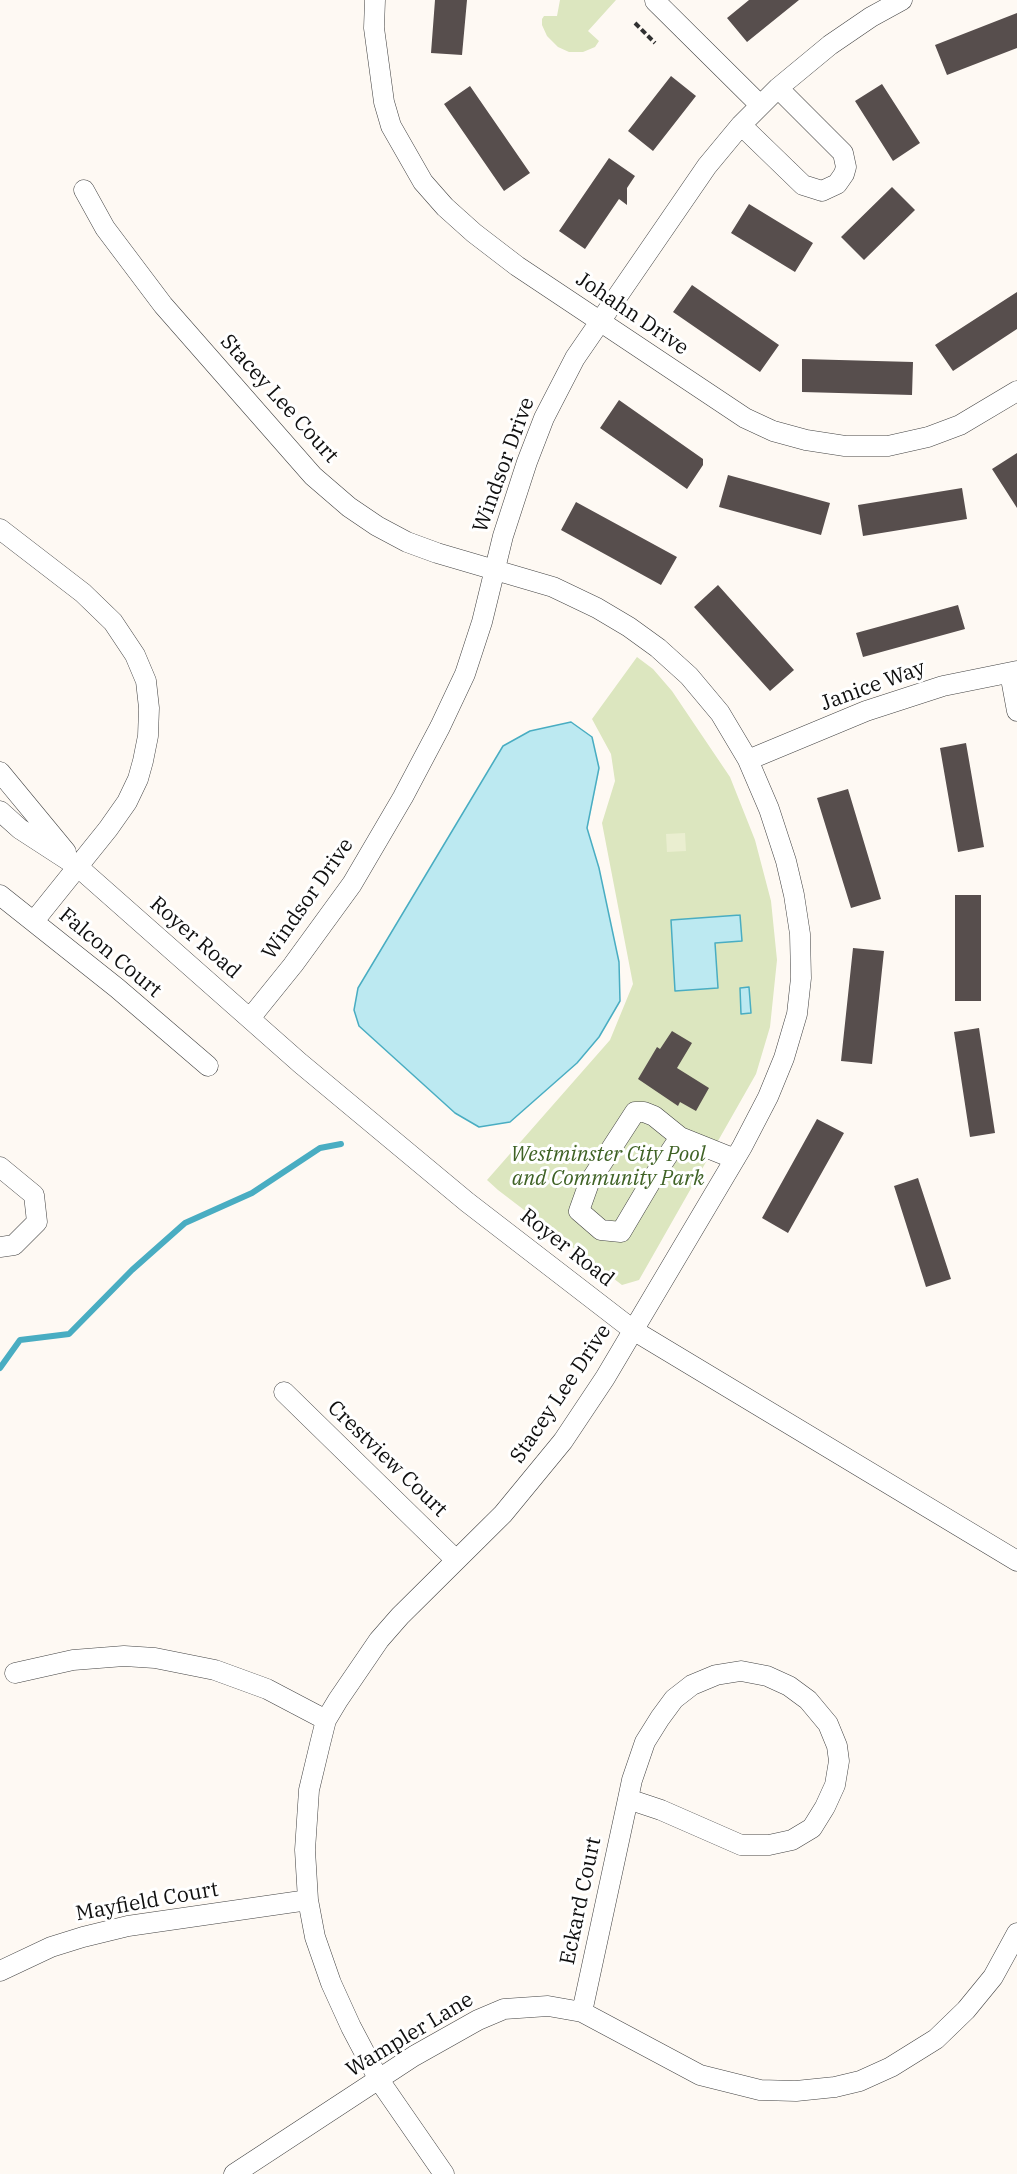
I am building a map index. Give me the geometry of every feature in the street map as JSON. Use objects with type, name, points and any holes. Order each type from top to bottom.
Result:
[{"type":"street","name":"Johahn Drive","points":[[375,0],[374,28],[384,102],[391,126],[423,182],[445,207],[517,266],[746,418],[773,431],[806,441],[845,446],[888,446],[928,437],[980,414],[1017,391]]},
{"type":"street","name":"Windsor Drive","points":[[250,1017],[293,965],[352,884],[403,797],[440,727],[465,674],[482,622],[514,498],[544,418],[574,358],[707,166],[741,125],[778,88],[830,45],[871,17],[902,0]]},
{"type":"street","points":[[655,1],[760,105]]},
{"type":"street","points":[[741,125],[802,185],[822,192],[837,184],[846,167],[843,153],[778,88]]},
{"type":"street","name":"Stacey Lee Court","points":[[84,190],[105,228],[163,305],[313,476],[349,507],[377,526],[407,542],[494,569]]},
{"type":"street","name":"Falcon Court","points":[[0,529],[83,593],[113,622],[135,655],[146,681],[149,708],[148,736],[138,779],[127,802],[34,921],[208,1066]]},
{"type":"street","name":"Stacey Lee Drive","points":[[444,2174],[379,2080],[331,1983],[315,1937],[308,1900],[305,1850],[309,1790],[326,1720],[379,1640],[503,1514],[556,1450],[605,1378],[735,1159],[768,1097],[784,1058],[797,1014],[801,978],[800,934],[786,861],[769,809],[748,760],[720,713],[689,676],[658,648],[629,627],[597,608],[553,587],[494,569]]},
{"type":"street","points":[[1014,672],[1017,711]]},
{"type":"street","name":"Janice Way","points":[[748,760],[866,711],[944,686],[1014,672]]},
{"type":"street","name":"Royer Road","points":[[0,772],[77,866]]},
{"type":"street","name":"Royer Road","points":[[0,811],[20,829],[77,866],[300,1063],[467,1202],[633,1330],[1017,1561]]},
{"type":"street","points":[[0,895],[34,921]]},
{"type":"street","points":[[680,1137],[621,1232],[601,1230],[579,1211],[589,1183],[635,1112],[644,1112],[654,1116],[680,1137],[735,1159]]},
{"type":"street","points":[[0,1167],[34,1195],[37,1222],[14,1245],[0,1247]]},
{"type":"street","name":"Crestview Court","points":[[284,1392],[456,1560]]},
{"type":"street","points":[[15,1673],[73,1660],[124,1656],[155,1658],[215,1670],[267,1689],[326,1720]]},
{"type":"street","name":"Eckard Court","points":[[582,2012],[628,1799],[645,1742],[674,1699],[693,1685],[716,1675],[741,1671],[767,1676],[789,1686],[808,1700],[828,1724],[837,1746],[835,1785],[825,1807],[812,1828],[792,1840],[769,1845],[741,1845],[661,1810],[628,1799]]},
{"type":"street","name":"Mayfield Court","points":[[0,1971],[51,1947],[83,1936],[128,1926],[308,1900]]},
{"type":"street","name":"Wampler Lane","points":[[234,2174],[456,2031],[504,2009],[548,2006],[582,2012],[700,2075],[760,2090],[796,2091],[835,2087],[860,2081],[891,2067],[936,2038],[966,2010],[993,1977],[1017,1933]]},
{"type":"path","points":[[635,23],[655,43]]},
{"type":"green space","points":[[560,0],[616,0],[588,31],[599,41],[595,47],[583,52],[569,52],[558,47],[547,36],[542,19],[544,16],[557,16]]},
{"type":"green space","name":"Westminster City Pool and Community Park","points":[[637,657],[653,669],[672,691],[730,777],[755,840],[771,901],[777,960],[770,1027],[756,1074],[639,1280],[622,1285],[487,1180],[610,1040],[633,984],[602,823],[615,781],[611,754],[592,719]]},
{"type":"green space","points":[[685,833],[686,851],[667,852],[666,834]]},
{"type":"water","points":[[571,722],[592,737],[599,768],[587,828],[599,868],[619,962],[620,1001],[599,1037],[577,1063],[510,1122],[479,1127],[455,1113],[359,1026],[354,1010],[358,988],[503,746],[530,731]]},
{"type":"water","points":[[740,915],[742,941],[715,943],[718,988],[675,991],[671,920]]},
{"type":"water","points":[[749,987],[751,1013],[741,1014],[740,988]]},
{"type":"building","points":[[435,0],[467,0],[462,55],[431,53]]},
{"type":"building","points":[[749,0],[799,0],[747,42],[727,18]]},
{"type":"building","points":[[1017,13],[1017,48],[947,75],[935,45]]},
{"type":"building","points":[[671,76],[696,96],[653,151],[628,131]]},
{"type":"building","points":[[882,84],[920,143],[893,161],[855,101]]},
{"type":"building","points":[[470,86],[530,173],[504,191],[444,104]]},
{"type":"building","points":[[609,158],[635,176],[627,188],[627,205],[619,199],[585,249],[559,231]]},
{"type":"building","points":[[892,187],[915,210],[864,260],[841,237]]},
{"type":"building","points":[[749,204],[813,243],[795,272],[731,233]]},
{"type":"building","points":[[692,285],[779,345],[760,372],[673,312]]},
{"type":"building","points":[[1017,292],[1017,329],[953,371],[935,345]]},
{"type":"building","points":[[802,359],[913,362],[912,395],[802,392]]},
{"type":"building","points":[[619,400],[703,459],[703,465],[687,489],[600,428]]},
{"type":"building","points":[[1017,453],[1017,508],[992,469]]},
{"type":"building","points":[[728,475],[830,503],[821,535],[719,507]]},
{"type":"building","points":[[962,488],[967,519],[863,536],[858,505]]},
{"type":"building","points":[[576,502],[677,557],[661,585],[561,530]]},
{"type":"building","points":[[718,585],[794,670],[770,691],[694,607]]},
{"type":"building","points":[[958,605],[965,629],[863,657],[856,633]]},
{"type":"building","points":[[966,743],[984,847],[958,852],[940,748]]},
{"type":"building","points":[[848,789],[881,899],[851,908],[817,798]]},
{"type":"building","points":[[955,895],[981,895],[981,1001],[955,1001]]},
{"type":"building","points":[[853,948],[884,951],[872,1064],[841,1061]]},
{"type":"building","points":[[979,1028],[995,1133],[970,1137],[954,1032]]},
{"type":"building","points":[[672,1031],[692,1043],[677,1068],[709,1088],[696,1111],[680,1102],[678,1106],[638,1079],[657,1047],[660,1049]]},
{"type":"building","points":[[817,1119],[844,1133],[788,1233],[762,1218]]},
{"type":"building","points":[[918,1178],[951,1279],[926,1287],[894,1186]]},
{"type":"waterway","points":[[0,1368],[20,1340],[69,1334],[132,1270],[185,1223],[252,1193],[320,1148],[341,1144]]}]
